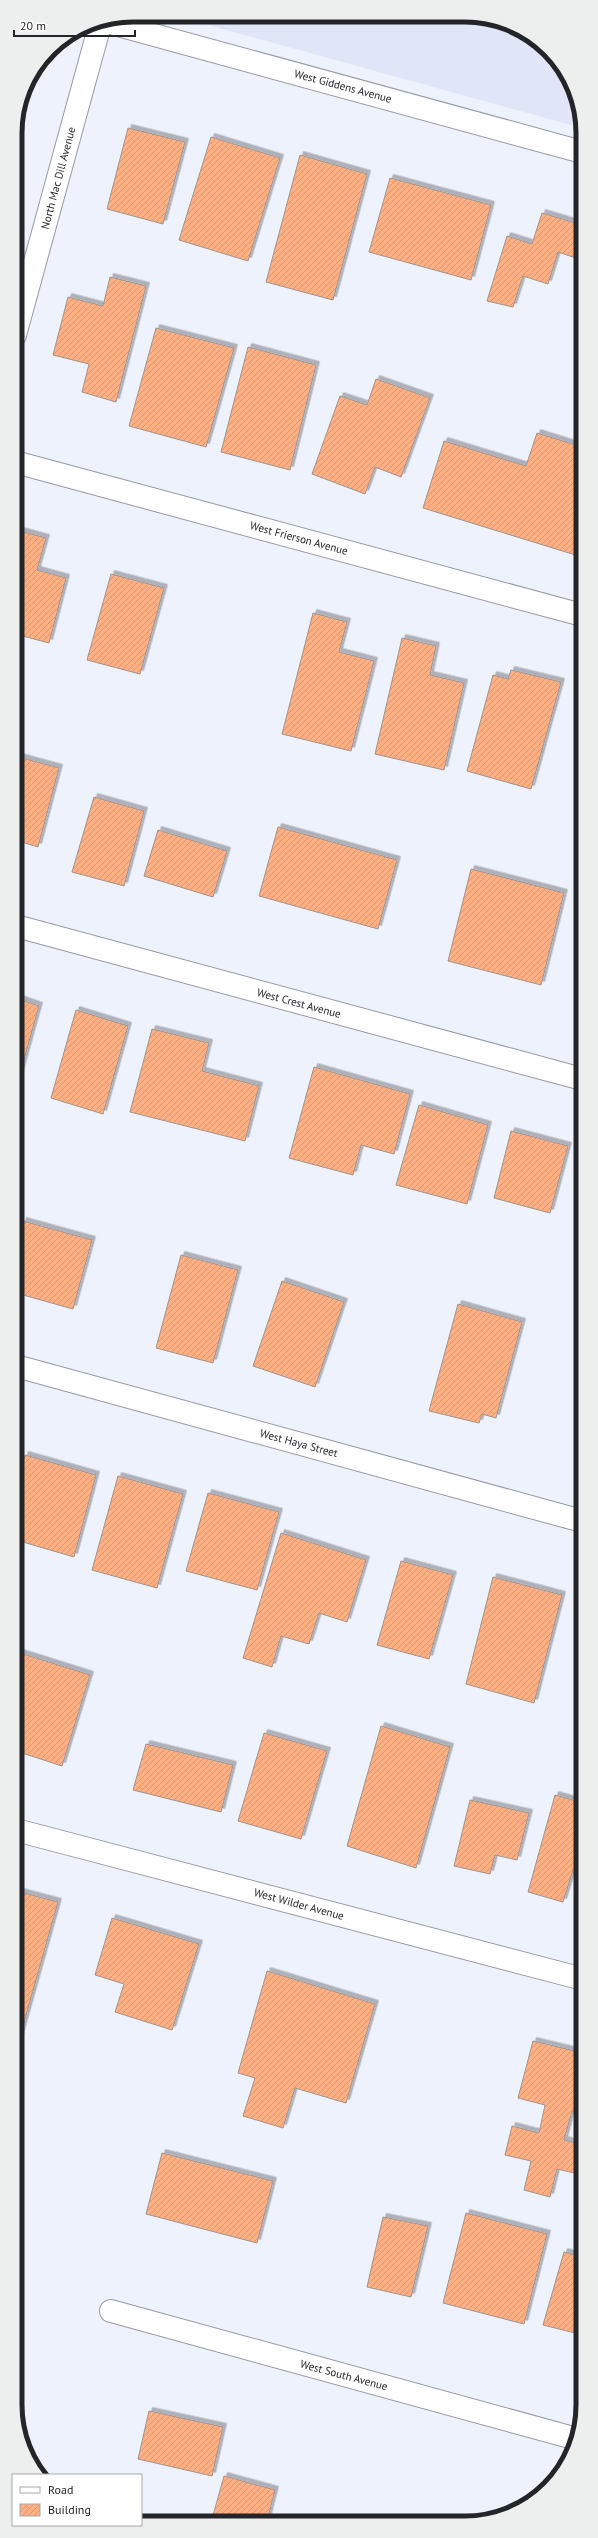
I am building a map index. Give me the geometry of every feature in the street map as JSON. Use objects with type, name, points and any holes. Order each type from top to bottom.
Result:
[{"type":"street","name":"West Giddens Avenue","points":[[112,24],[576,150]]},
{"type":"street","name":"North Mac Dill Avenue","points":[[22,310],[100,27]]},
{"type":"street","name":"West Frierson Avenue","points":[[22,464],[576,613]]},
{"type":"street","name":"West Crest Avenue","points":[[22,928],[576,1077]]},
{"type":"street","name":"West Haya Street","points":[[22,1368],[576,1519]]},
{"type":"street","name":"West Wilder Avenue","points":[[22,1832],[576,1977]]},
{"type":"street","name":"West South Avenue","points":[[111,2311],[571,2437]]},
{"type":"shaded area","points":[[197,22],[472,22],[487,24],[514,33],[544,54],[565,84],[572,104],[576,126]]},
{"type":"building","points":[[128,128],[185,142],[163,224],[107,209]]},
{"type":"building","points":[[211,137],[280,158],[248,261],[179,240]]},
{"type":"building","points":[[300,155],[367,174],[333,300],[266,282]]},
{"type":"building","points":[[390,178],[491,205],[471,280],[369,252]]},
{"type":"building","points":[[542,213],[576,223],[576,258],[558,252],[548,284],[523,276],[513,307],[487,301],[507,236],[532,244]]},
{"type":"building","points":[[110,277],[146,286],[116,402],[82,392],[89,364],[53,355],[68,297],[103,306]]},
{"type":"building","points":[[156,328],[234,348],[206,447],[129,426]]},
{"type":"building","points":[[248,347],[316,365],[290,470],[221,452]]},
{"type":"building","points":[[376,379],[430,398],[401,477],[375,467],[365,494],[312,474],[340,396],[367,405]]},
{"type":"building","points":[[537,433],[576,445],[576,555],[423,508],[444,441],[526,466]]},
{"type":"building","points":[[22,532],[46,538],[37,570],[66,578],[49,643],[22,636]]},
{"type":"building","points":[[111,574],[164,588],[140,674],[87,660]]},
{"type":"building","points":[[313,613],[347,622],[339,652],[374,661],[351,751],[282,734]]},
{"type":"building","points":[[402,638],[436,646],[430,675],[464,683],[444,770],[375,754]]},
{"type":"building","points":[[511,670],[561,682],[531,789],[467,771],[493,675],[508,679]]},
{"type":"building","points":[[22,758],[59,768],[38,847],[22,842]]},
{"type":"building","points":[[94,797],[144,811],[124,886],[72,872]]},
{"type":"building","points":[[278,827],[397,860],[378,929],[259,896]]},
{"type":"building","points":[[158,830],[227,851],[213,897],[144,876]]},
{"type":"building","points":[[471,869],[564,893],[541,985],[448,961]]},
{"type":"building","points":[[22,1000],[39,1006],[22,1067]]},
{"type":"building","points":[[76,1010],[128,1026],[103,1114],[51,1098]]},
{"type":"building","points":[[152,1029],[209,1043],[202,1071],[259,1086],[245,1141],[130,1112]]},
{"type":"building","points":[[314,1067],[410,1094],[394,1154],[361,1145],[353,1175],[289,1158]]},
{"type":"building","points":[[419,1105],[488,1125],[467,1204],[396,1185]]},
{"type":"building","points":[[511,1131],[568,1146],[550,1213],[494,1198]]},
{"type":"building","points":[[23,1221],[92,1240],[73,1309],[22,1295]]},
{"type":"building","points":[[181,1255],[238,1270],[213,1363],[156,1348]]},
{"type":"building","points":[[282,1281],[344,1302],[315,1387],[253,1366]]},
{"type":"building","points":[[458,1304],[522,1322],[496,1418],[482,1414],[479,1423],[429,1411]]},
{"type":"building","points":[[25,1455],[96,1475],[74,1557],[22,1542],[22,1467]]},
{"type":"building","points":[[118,1476],[183,1494],[157,1588],[92,1570]]},
{"type":"building","points":[[208,1493],[279,1512],[257,1590],[186,1571]]},
{"type":"building","points":[[281,1533],[366,1560],[347,1622],[319,1613],[309,1644],[281,1636],[272,1667],[243,1658]]},
{"type":"building","points":[[401,1561],[453,1575],[429,1659],[377,1645]]},
{"type":"building","points":[[493,1577],[562,1595],[534,1703],[466,1684]]},
{"type":"building","points":[[22,1654],[90,1675],[62,1766],[22,1753]]},
{"type":"building","points":[[381,1726],[450,1747],[416,1868],[347,1846]]},
{"type":"building","points":[[264,1733],[327,1751],[301,1839],[238,1821]]},
{"type":"building","points":[[146,1744],[233,1765],[221,1812],[133,1790]]},
{"type":"building","points":[[555,1795],[576,1801],[576,1871],[573,1870],[563,1902],[528,1892]]},
{"type":"building","points":[[470,1800],[529,1813],[517,1860],[495,1855],[490,1874],[454,1866]]},
{"type":"building","points":[[22,1893],[58,1902],[22,2030]]},
{"type":"building","points":[[112,1918],[199,1944],[172,2030],[115,2012],[124,1984],[95,1975]]},
{"type":"building","points":[[267,1971],[375,2004],[346,2103],[295,2088],[283,2128],[243,2116],[255,2078],[238,2073]]},
{"type":"building","points":[[533,2041],[576,2051],[576,2112],[572,2111],[564,2140],[576,2143],[576,2173],[557,2169],[550,2197],[524,2190],[531,2161],[505,2155],[512,2126],[539,2133],[545,2105],[518,2098]]},
{"type":"building","points":[[162,2153],[273,2181],[257,2243],[146,2214]]},
{"type":"building","points":[[466,2213],[547,2234],[524,2324],[443,2303]]},
{"type":"building","points":[[383,2217],[428,2226],[411,2297],[367,2287]]},
{"type":"building","points":[[564,2252],[576,2255],[576,2333],[543,2325]]},
{"type":"building","points":[[149,2411],[223,2427],[212,2476],[138,2459]]},
{"type":"building","points":[[224,2476],[275,2490],[268,2516],[213,2516]]}]
